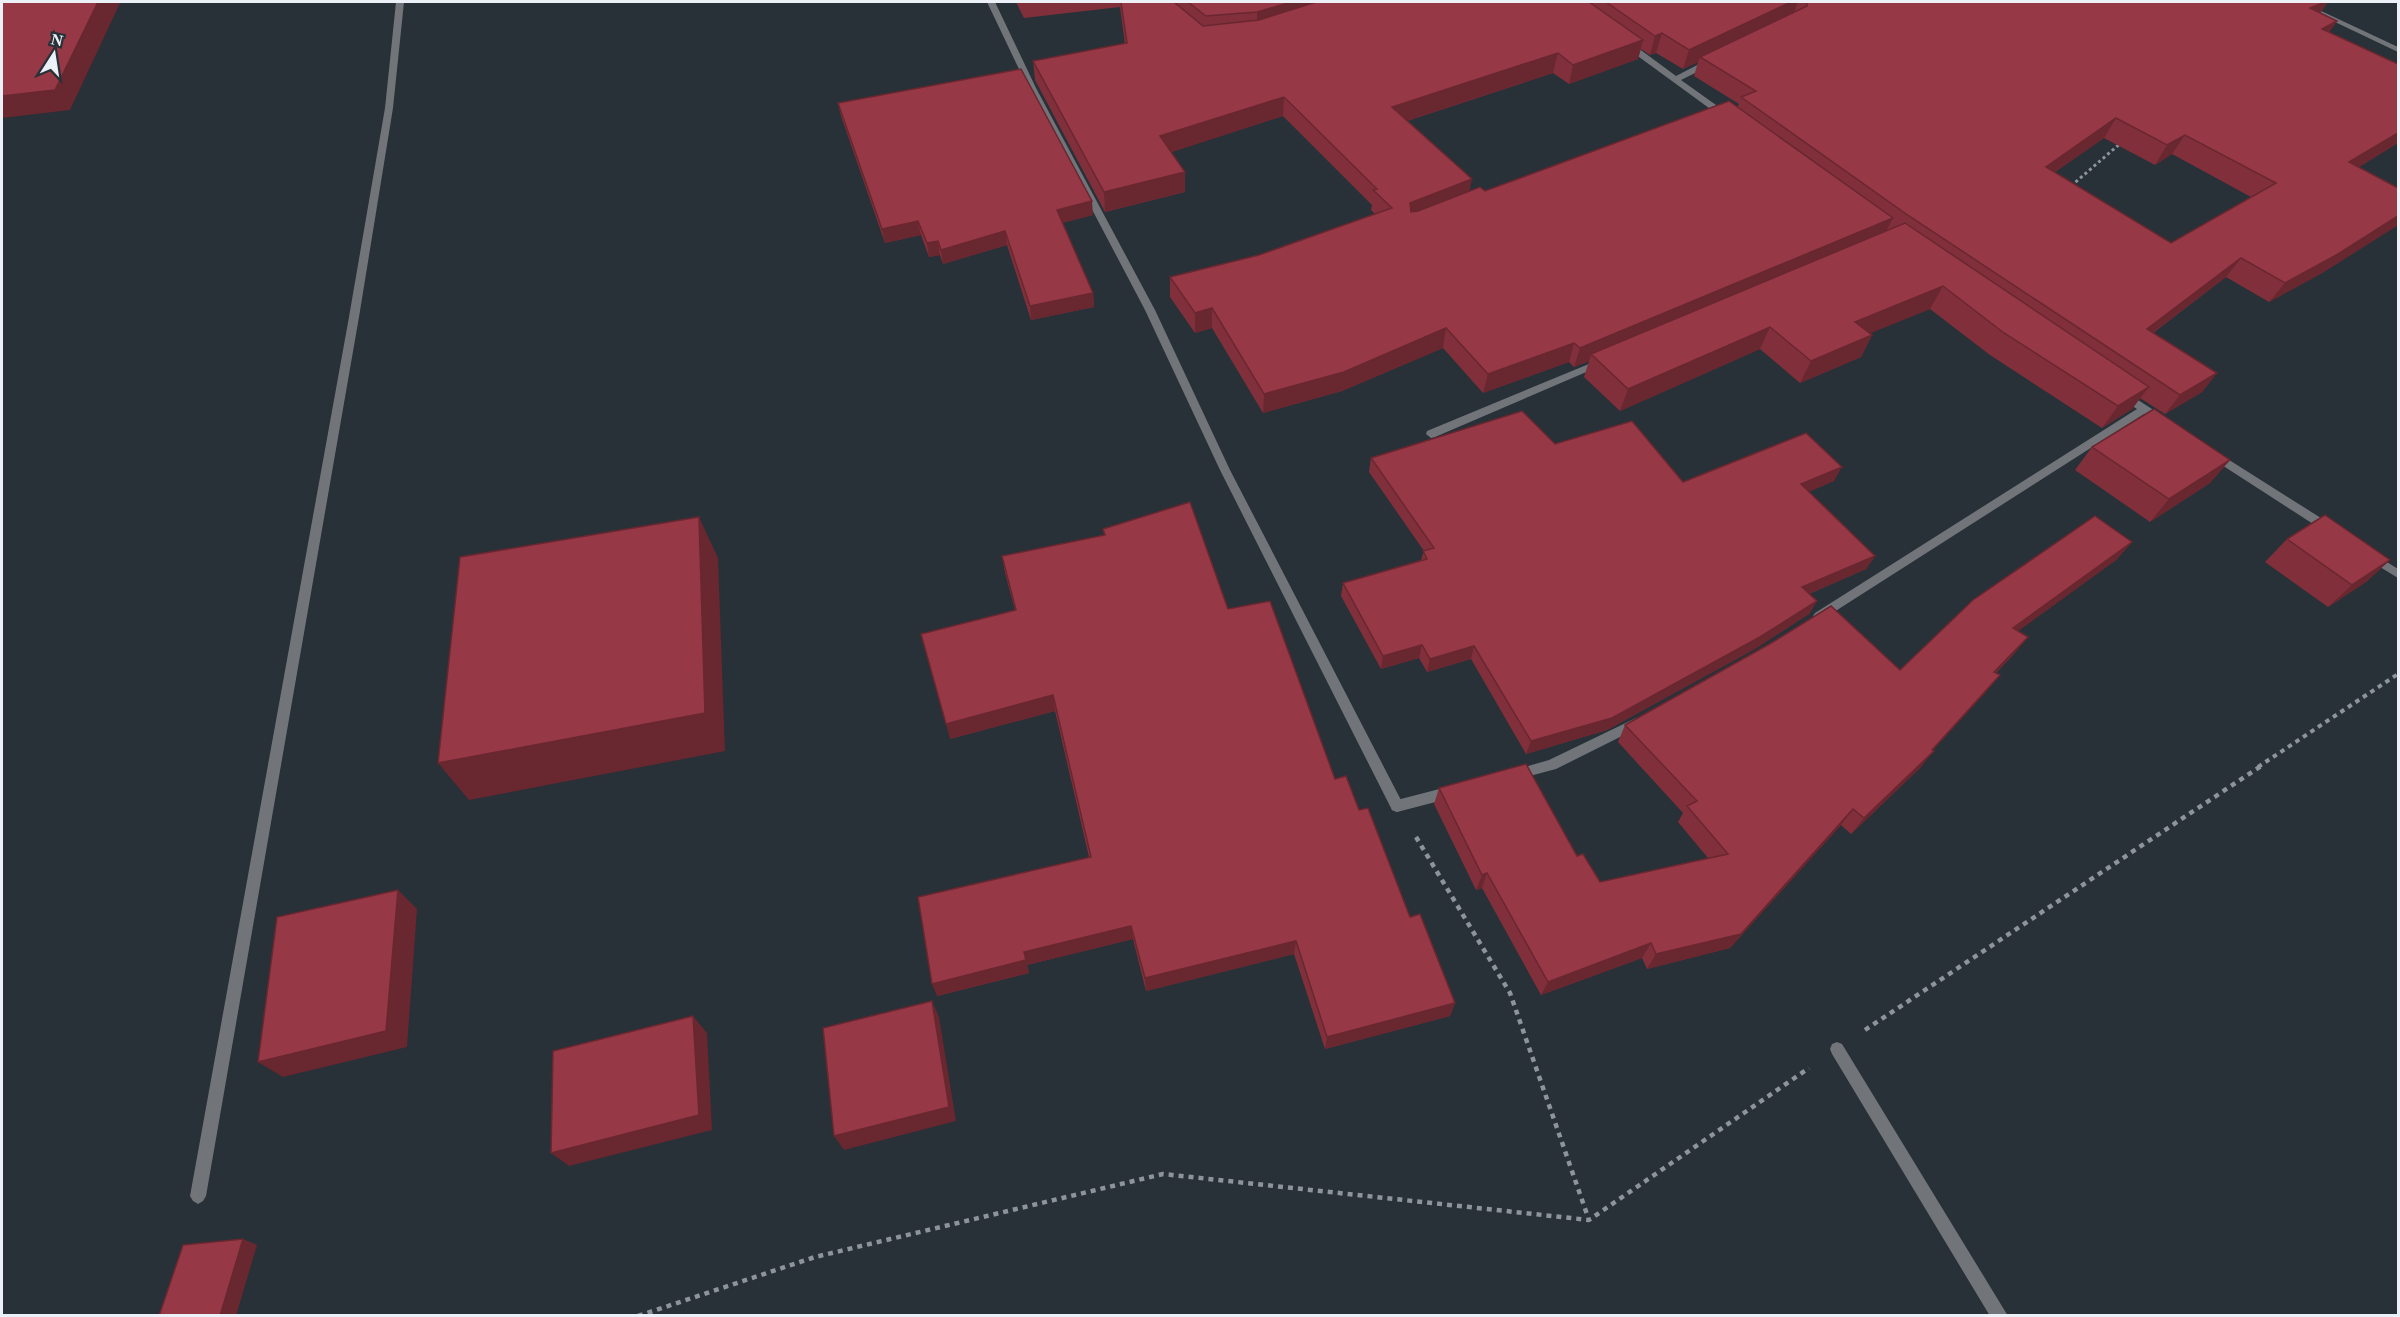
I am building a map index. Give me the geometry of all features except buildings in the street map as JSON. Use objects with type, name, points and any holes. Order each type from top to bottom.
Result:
[{"type":"street","points":[[198,1196],[354,317],[389,108],[400,2]]},
{"type":"street","points":[[991,2],[1032,88],[1150,310],[1225,470],[1397,806],[1459,789]]},
{"type":"street","points":[[2297,2],[2398,50]]},
{"type":"street","points":[[1622,40],[1739,125]]},
{"type":"street","points":[[1676,79],[1716,59]]},
{"type":"street","points":[[1710,115],[1720,112]]},
{"type":"street","points":[[1431,434],[1608,359]]},
{"type":"street","points":[[2119,391],[2173,428]]},
{"type":"street","points":[[1808,624],[2144,409]]},
{"type":"street","points":[[2202,446],[2334,532]]},
{"type":"street","points":[[2362,550],[2398,574]]},
{"type":"street","points":[[1505,777],[1552,765],[1648,716]]},
{"type":"street","points":[[1837,1049],[2000,1316]]},
{"type":"path","points":[[2068,189],[2122,142]]},
{"type":"path","points":[[638,1316],[815,1257],[1163,1174],[1589,1220],[1837,1049],[2398,674]]},
{"type":"path","points":[[1397,806],[1510,993],[1589,1220]]}]
